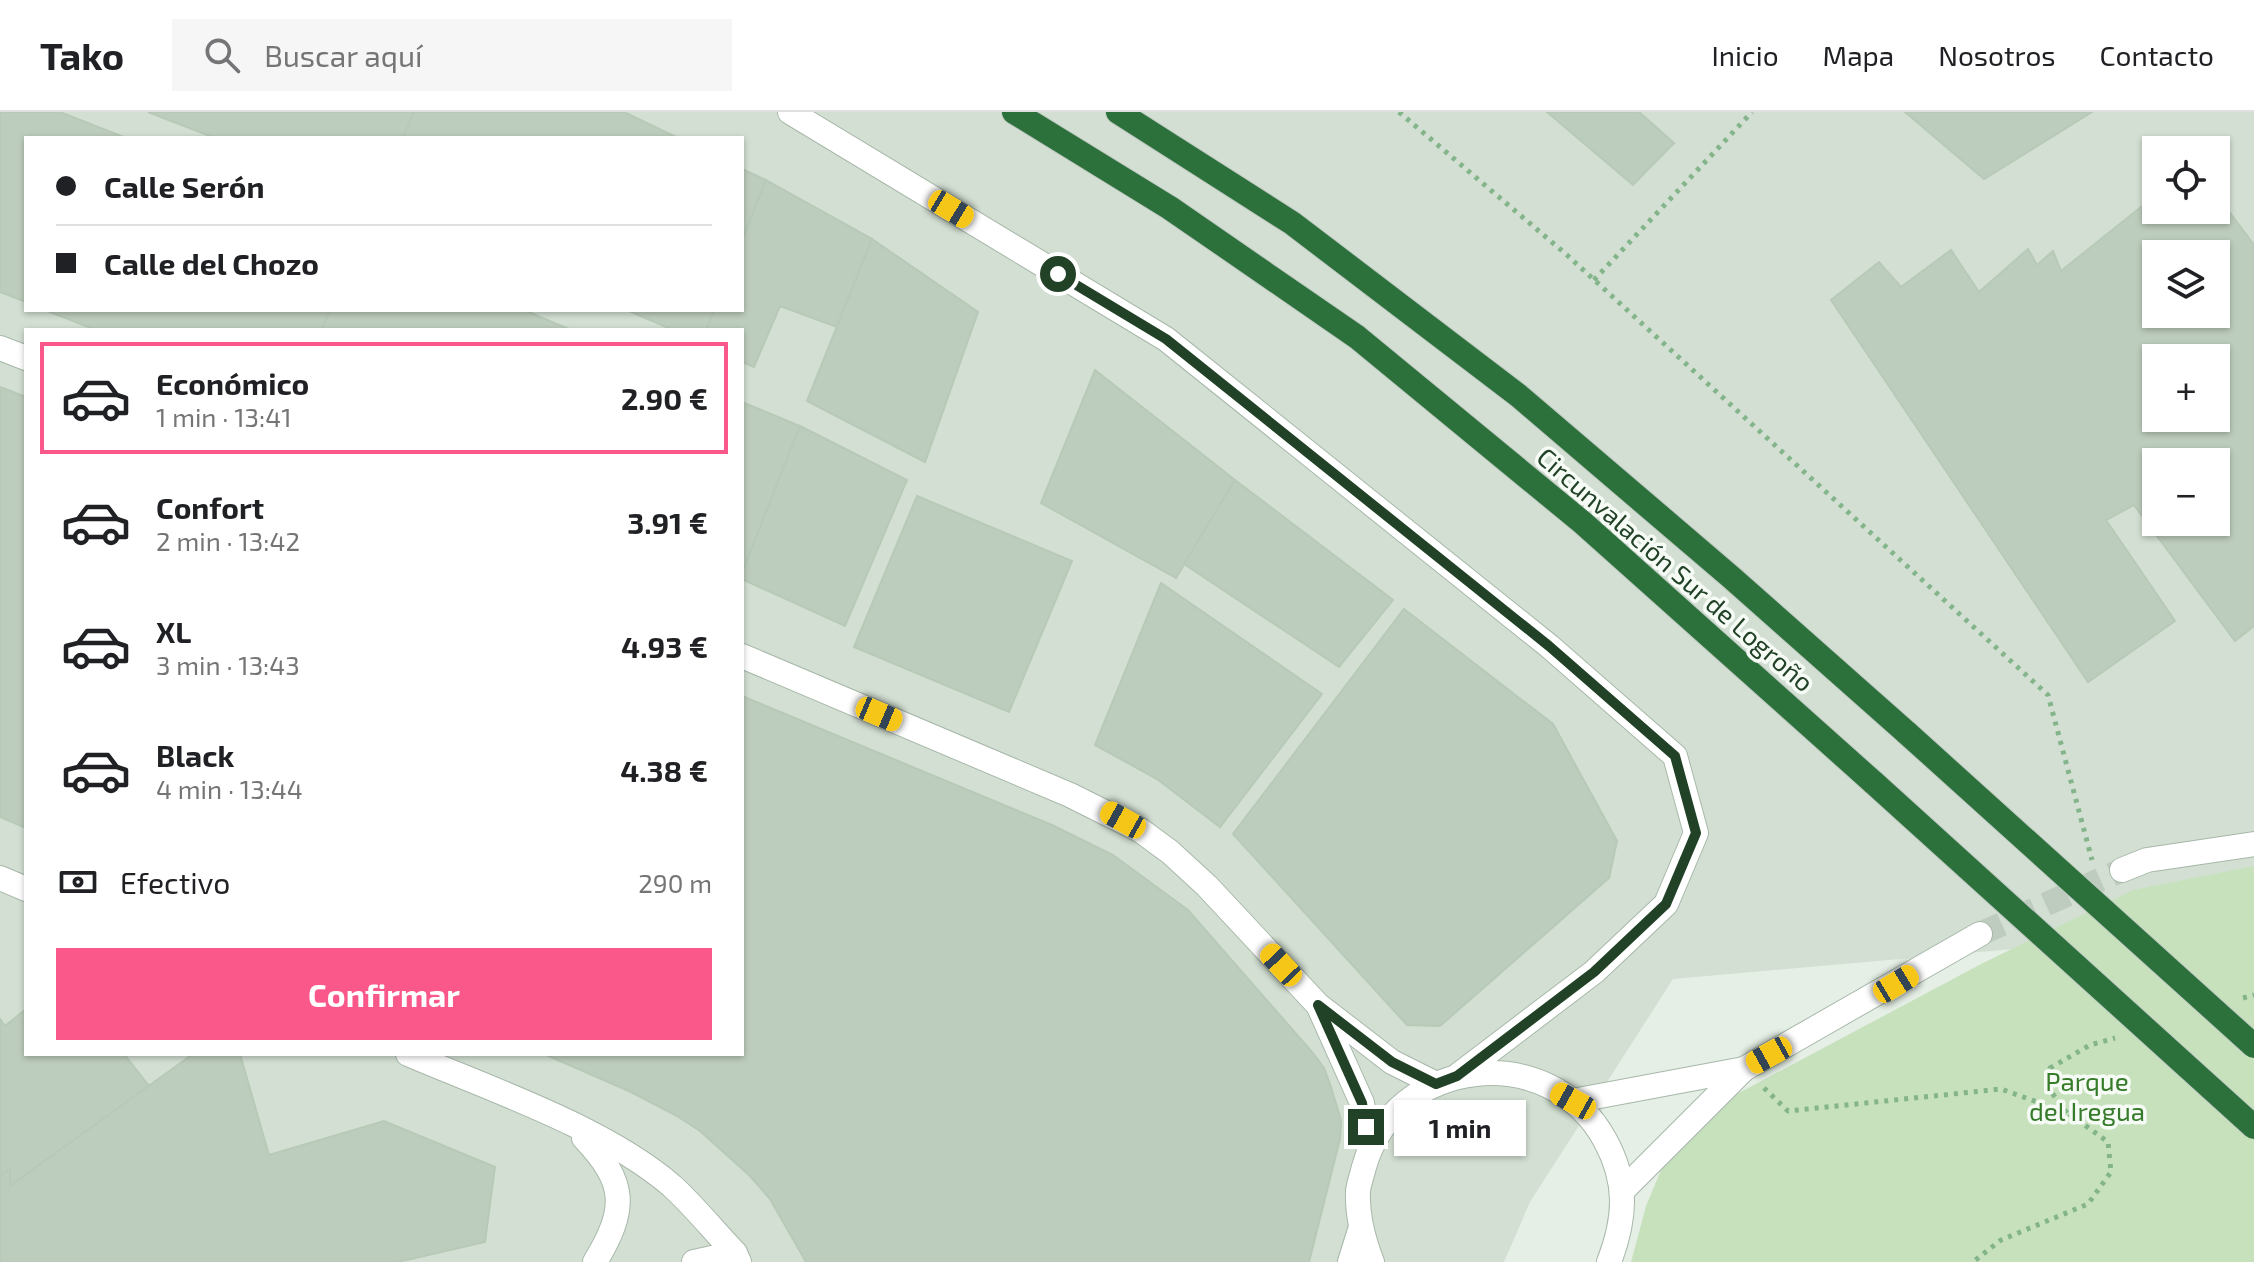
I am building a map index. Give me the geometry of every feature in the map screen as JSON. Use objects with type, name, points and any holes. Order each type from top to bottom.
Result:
[{"type":"highway","name":"Circunvalación Sur de Logroño","points":[[1014,112],[1170,208],[1357,337],[1583,523],[2254,1127]]},
{"type":"highway","name":"Circunvalación Sur de Logroño","points":[[1118,112],[1292,223],[1519,396],[1732,578],[2254,1046]]},
{"type":"street","points":[[790,112],[1166,339],[1549,646],[1675,756],[1696,833],[1666,904],[1594,972],[1446,1080],[1415,1095],[1381,1129],[1369,1151],[1358,1190],[1360,1230],[1372,1262]]},
{"type":"street","points":[[0,348],[24,357]]},
{"type":"street","points":[[744,657],[1070,795],[1140,830],[1207,886],[1318,1005],[1392,1062],[1446,1080],[1498,1072],[1538,1080],[1573,1101],[1597,1126],[1614,1157],[1623,1190],[1621,1233],[1609,1262]]},
{"type":"street","points":[[2122,870],[2147,860],[2254,844]]},
{"type":"street","points":[[0,878],[24,888]]},
{"type":"street","points":[[1623,1190],[1744,1069],[1980,934]]},
{"type":"street","points":[[1318,1005],[1362,1103],[1369,1151]]},
{"type":"street","points":[[413,1056],[572,1124],[628,1155],[672,1186],[737,1258]]},
{"type":"street","points":[[1573,1101],[1744,1069]]},
{"type":"street","points":[[572,1124],[610,1167],[616,1183],[619,1201],[608,1240],[595,1262]]},
{"type":"street","points":[[1350,1262],[1360,1230]]},
{"type":"street","points":[[694,1262],[737,1258]]},
{"type":"path","points":[[1399,112],[1594,280],[2048,695],[2095,868]]},
{"type":"path","points":[[1594,280],[1752,112]]},
{"type":"path","points":[[1744,1069],[1788,1111],[2001,1089],[2068,1113],[2108,1142],[2111,1172],[2088,1204],[2001,1240],[1973,1262]]},
{"type":"shaded area","points":[[0,112],[2254,112],[2254,928],[1673,979],[1530,1202],[1504,1262],[0,1262]]},
{"type":"green space","name":"Parque del Iregua","points":[[2254,866],[2254,1262],[1631,1262],[1646,1206],[1664,1163],[1720,1103],[1983,963],[2133,890]]},
{"type":"building","points":[[0,112],[60,112],[121,136],[24,136],[24,301],[0,292]]},
{"type":"building","points":[[148,112],[414,112],[404,136],[210,136]]},
{"type":"building","points":[[414,112],[624,112],[674,136],[404,136]]},
{"type":"building","points":[[1547,112],[1639,112],[1674,143],[1633,185]]},
{"type":"building","points":[[1905,112],[2092,112],[1984,179]]},
{"type":"building","points":[[744,170],[766,180],[744,235]]},
{"type":"building","points":[[766,180],[872,239],[837,327],[780,306],[754,367],[744,363],[744,328],[707,328],[713,312],[744,312],[744,235]]},
{"type":"building","points":[[2142,206],[2142,224],[2230,224],[2230,213],[2254,245],[2254,626],[2235,641],[2157,536],[2230,536],[2230,448],[2142,448],[2142,516],[2134,505],[2106,520],[2175,621],[2088,682],[1831,300],[1879,262],[1901,287],[1951,250],[1979,292],[2028,249],[2037,265],[2053,251],[2061,271]]},
{"type":"building","points":[[872,239],[978,312],[925,462],[807,401]]},
{"type":"building","points":[[50,312],[329,312],[323,328],[91,328]]},
{"type":"building","points":[[329,312],[529,312],[566,328],[323,328]]},
{"type":"building","points":[[632,312],[713,312],[707,328],[668,328]]},
{"type":"building","points":[[1095,370],[1235,480],[1176,578],[1041,503]]},
{"type":"building","points":[[0,387],[24,396],[24,827],[0,817]]},
{"type":"building","points":[[744,403],[800,426],[744,565]]},
{"type":"building","points":[[800,426],[907,480],[845,626],[744,580],[744,568]]},
{"type":"building","points":[[1235,480],[1393,600],[1339,667],[1184,564]]},
{"type":"building","points":[[917,496],[1072,561],[1009,712],[854,647]]},
{"type":"building","points":[[1161,583],[1322,694],[1220,827],[1157,779],[1095,745]]},
{"type":"building","points":[[1404,609],[1553,724],[1617,841],[1609,878],[1440,1026],[1407,1025],[1233,834]]},
{"type":"building","points":[[744,697],[1052,825],[1113,855],[1188,910],[1324,1068],[1341,1120],[1340,1139],[1309,1262],[806,1262],[770,1199],[750,1176],[700,1131],[631,1092],[549,1056],[744,1056]]},
{"type":"building","points":[[24,1011],[24,1056],[126,1056],[149,1086],[10,1186],[10,1169],[0,1176],[0,1019],[5,1026]]},
{"type":"building","points":[[190,1056],[241,1056],[269,1155],[384,1121],[495,1167],[485,1242],[398,1262],[0,1262],[0,1176],[10,1169],[10,1186]]},
{"type":"tunnel","points":[[1980,934],[2122,870]]},
{"type":"route","points":[[1058,274],[1166,339],[1549,646],[1675,756],[1696,833],[1666,904],[1594,972],[1457,1076],[1436,1084],[1392,1062],[1318,1005],[1362,1103],[1366,1127]]}]
